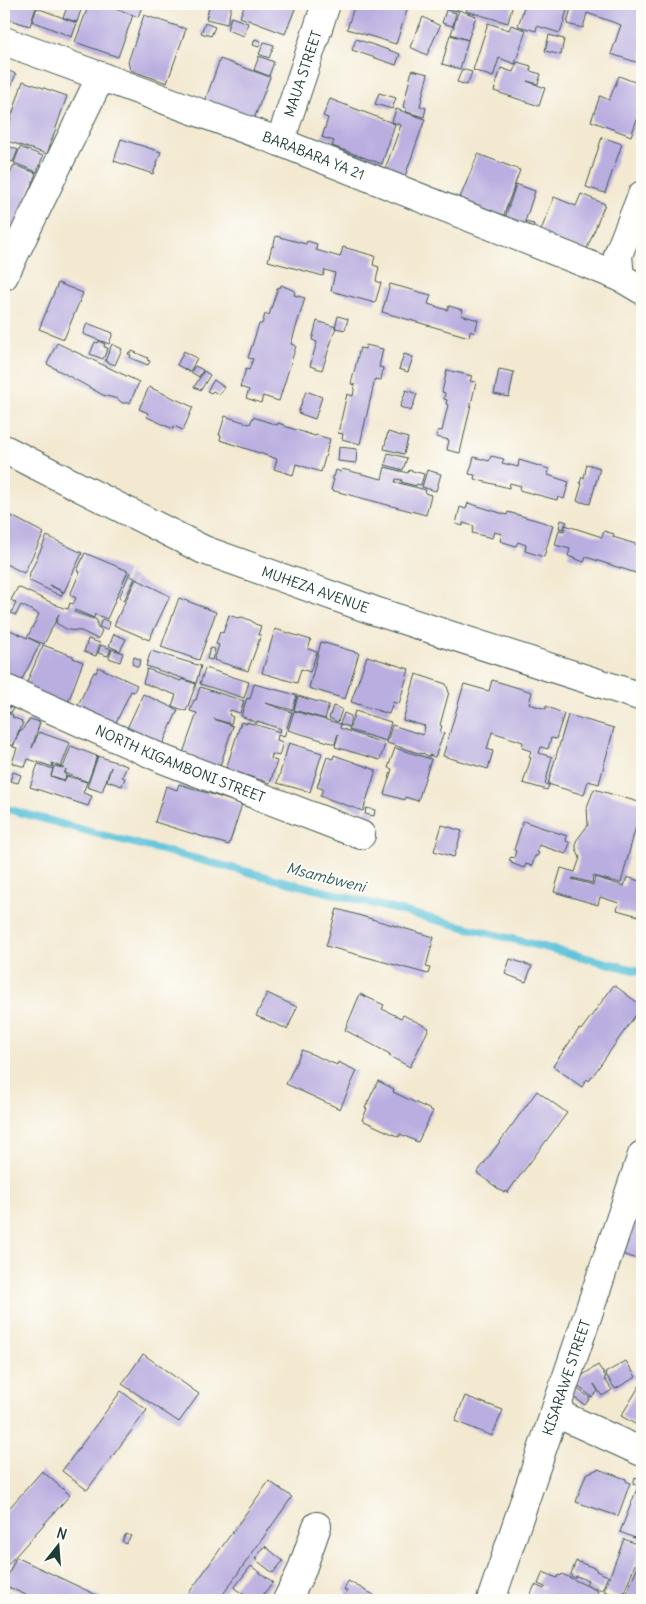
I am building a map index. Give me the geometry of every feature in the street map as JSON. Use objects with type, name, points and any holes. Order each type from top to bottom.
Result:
[{"type":"street","name":"MAUA STREET","points":[[280,142],[326,4]]},
{"type":"street","name":"BARABARA YA 21","points":[[4,41],[280,142],[631,283]]},
{"type":"street","points":[[6,265],[101,76]]},
{"type":"street","points":[[631,283],[618,255],[642,194]]},
{"type":"street","name":"MUHEZA AVENUE","points":[[4,449],[204,550],[375,612],[642,697]]},
{"type":"street","name":"NORTH KIGAMBONI STREET","points":[[4,688],[165,760],[361,835]]},
{"type":"street","name":"KISARAWE STREET","points":[[491,1600],[642,1155]]},
{"type":"street","points":[[556,1413],[642,1452]]},
{"type":"street","points":[[287,1600],[301,1572],[316,1526]]},
{"type":"building","points":[[4,4],[37,4],[30,26],[4,18]]},
{"type":"building","points":[[68,4],[83,4],[77,22],[63,18]]},
{"type":"building","points":[[89,4],[101,4],[133,15],[118,57],[75,42]]},
{"type":"building","points":[[105,4],[143,4],[138,17]]},
{"type":"building","points":[[210,4],[232,4],[227,24],[206,19]]},
{"type":"building","points":[[245,4],[297,4],[285,34],[240,17]]},
{"type":"building","points":[[355,4],[409,4],[396,44],[347,29]]},
{"type":"building","points":[[449,4],[459,4],[457,11],[448,9]]},
{"type":"building","points":[[468,4],[513,4],[508,23],[466,11]]},
{"type":"building","points":[[525,4],[569,4],[560,33],[537,26],[536,31],[518,26]]},
{"type":"building","points":[[572,4],[609,4],[626,9],[627,4],[642,7],[642,64],[611,54],[621,25],[587,13],[583,28],[567,24]]},
{"type":"building","points":[[37,8],[77,23],[72,37],[32,21]]},
{"type":"building","points":[[446,10],[456,13],[453,26],[442,23]]},
{"type":"building","points":[[459,10],[476,16],[468,40],[451,34]]},
{"type":"building","points":[[144,15],[186,29],[167,83],[130,70],[128,62]]},
{"type":"building","points":[[231,17],[248,23],[244,36],[227,30]]},
{"type":"building","points":[[423,17],[440,26],[427,55],[410,47]]},
{"type":"building","points":[[205,23],[215,27],[211,36],[201,33]]},
{"type":"building","points":[[488,23],[509,30],[511,25],[526,30],[515,64],[499,58],[493,77],[473,70]]},
{"type":"building","points":[[450,35],[468,40],[460,69],[442,64]]},
{"type":"building","points":[[549,35],[564,39],[561,55],[545,51]]},
{"type":"building","points":[[255,39],[261,41],[259,47],[253,45]]},
{"type":"building","points":[[356,39],[400,54],[396,65],[352,50]]},
{"type":"building","points":[[264,42],[274,45],[269,58],[259,54]]},
{"type":"building","points":[[259,56],[274,62],[269,76],[254,70]]},
{"type":"building","points":[[220,59],[270,77],[254,119],[205,101]]},
{"type":"building","points":[[517,62],[531,66],[530,71],[541,74],[538,84],[527,81],[545,88],[539,106],[494,91],[501,68],[513,72]]},
{"type":"building","points":[[4,69],[16,74],[4,103]]},
{"type":"building","points":[[462,69],[472,72],[467,85],[457,82]]},
{"type":"building","points":[[412,70],[428,74],[420,106],[426,108],[424,117],[406,112],[407,109],[403,107]]},
{"type":"building","points":[[619,76],[642,85],[642,105],[631,136],[591,121],[600,96],[609,100]]},
{"type":"building","points":[[23,81],[67,96],[47,154],[4,140]]},
{"type":"building","points":[[379,93],[396,98],[392,109],[375,104]]},
{"type":"building","points":[[330,99],[395,124],[382,164],[332,146],[334,141],[322,137],[328,118],[323,116]]},
{"type":"building","points":[[396,109],[425,119],[404,179],[384,172],[401,125],[392,122]]},
{"type":"building","points":[[602,137],[622,144],[605,193],[586,187]]},
{"type":"building","points":[[121,139],[161,152],[153,174],[114,161]]},
{"type":"building","points":[[4,144],[18,150],[13,162],[4,158]]},
{"type":"building","points":[[20,147],[43,156],[37,172],[14,163]]},
{"type":"building","points":[[478,154],[520,170],[501,223],[457,205]]},
{"type":"building","points":[[14,165],[36,173],[9,244],[4,242],[4,190]]},
{"type":"building","points":[[4,168],[10,170],[4,185]]},
{"type":"building","points":[[516,184],[535,191],[525,222],[534,224],[530,236],[502,227]]},
{"type":"building","points":[[581,194],[605,204],[584,256],[538,238],[554,197],[576,206]]},
{"type":"building","points":[[276,236],[306,244],[307,241],[317,244],[316,250],[340,257],[343,247],[375,256],[373,265],[379,267],[376,281],[381,283],[375,303],[331,291],[335,273],[325,270],[323,276],[268,261]]},
{"type":"building","points":[[58,283],[83,293],[64,339],[39,329]]},
{"type":"building","points":[[390,284],[431,295],[428,304],[447,310],[449,306],[463,310],[461,315],[478,320],[475,333],[470,331],[469,337],[382,312]]},
{"type":"building","points":[[281,285],[295,291],[294,295],[305,298],[291,344],[296,346],[279,401],[263,396],[261,403],[246,398],[249,390],[240,387],[246,369],[249,370],[253,359],[248,358],[259,324],[262,324],[265,314],[269,315],[278,287],[280,288]]},
{"type":"building","points":[[338,316],[348,319],[345,330],[335,328]]},
{"type":"building","points":[[317,321],[336,327],[322,370],[310,366],[317,342],[312,340]]},
{"type":"building","points":[[87,323],[113,333],[109,344],[83,334]]},
{"type":"building","points":[[99,341],[105,344],[104,347],[108,348],[103,359],[90,354],[95,342],[98,343]]},
{"type":"building","points":[[57,343],[139,382],[130,403],[122,403],[118,399],[103,395],[47,364]]},
{"type":"building","points":[[112,344],[122,349],[115,365],[105,361]]},
{"type":"building","points":[[366,345],[383,349],[379,367],[383,368],[381,380],[375,379],[360,444],[342,439],[343,434],[338,433],[347,394],[353,396],[355,385],[351,384],[360,348],[365,349]]},
{"type":"building","points":[[132,351],[148,358],[147,360],[150,361],[148,365],[130,358],[131,355],[128,354]]},
{"type":"building","points":[[184,351],[197,358],[190,372],[177,365]]},
{"type":"building","points":[[404,354],[413,357],[408,372],[399,369]]},
{"type":"building","points":[[195,366],[203,370],[199,377],[191,372]]},
{"type":"building","points":[[499,369],[514,372],[509,397],[494,394]]},
{"type":"building","points":[[447,370],[472,376],[470,381],[476,382],[460,453],[447,450],[449,440],[436,437],[438,430],[442,431],[448,405],[446,404],[447,400],[444,399],[445,393],[442,392]]},
{"type":"building","points":[[204,371],[210,375],[201,390],[194,387]]},
{"type":"building","points":[[214,380],[224,387],[219,395],[213,391],[211,393],[207,391]]},
{"type":"building","points":[[149,387],[193,407],[183,430],[174,426],[173,429],[147,417],[148,413],[139,409]]},
{"type":"building","points":[[406,390],[417,394],[411,411],[400,407]]},
{"type":"building","points":[[306,391],[322,397],[315,419],[298,413]]},
{"type":"building","points":[[225,416],[250,424],[253,417],[330,439],[321,472],[296,464],[293,475],[274,469],[277,459],[220,440],[221,435],[219,435]]},
{"type":"building","points":[[388,432],[408,438],[404,454],[384,449]]},
{"type":"building","points":[[339,447],[357,449],[356,463],[338,461]]},
{"type":"building","points":[[388,453],[407,458],[403,470],[385,465]]},
{"type":"building","points":[[491,456],[504,459],[502,463],[518,467],[519,460],[549,469],[548,475],[569,482],[564,499],[558,497],[557,500],[519,490],[521,486],[510,483],[509,488],[474,479],[475,475],[469,474],[474,457],[489,461]]},
{"type":"building","points":[[587,464],[600,468],[590,504],[577,501],[582,484],[580,483],[582,477],[584,478]]},
{"type":"building","points":[[385,467],[408,473],[409,470],[424,474],[421,485],[417,484],[416,486],[396,479],[395,482],[426,490],[425,493],[431,495],[426,515],[331,490],[334,479],[332,479],[332,476],[334,477],[336,470],[341,472],[342,469],[382,479]]},
{"type":"building","points":[[427,470],[441,474],[436,491],[422,487]]},
{"type":"building","points":[[468,503],[507,515],[508,512],[553,525],[544,557],[525,551],[526,545],[518,542],[516,546],[500,541],[502,534],[494,532],[492,538],[472,533],[474,526],[463,523],[463,526],[456,524],[460,507],[466,509]]},
{"type":"building","points":[[4,512],[44,533],[24,573],[4,563]]},
{"type":"building","points":[[561,520],[567,522],[563,529],[559,528]]},
{"type":"building","points":[[565,525],[602,537],[604,531],[614,534],[613,537],[642,546],[642,575],[586,557],[584,562],[568,556],[570,549],[555,545],[559,530],[564,531]]},
{"type":"building","points":[[47,536],[82,553],[64,592],[49,585],[63,592],[61,596],[28,580]]},
{"type":"building","points":[[85,553],[128,571],[107,619],[95,614],[94,618],[75,610],[74,612],[97,620],[97,627],[102,631],[98,639],[81,631],[68,630],[56,623],[59,614],[44,644],[29,638],[40,644],[18,687],[4,680],[4,631],[6,628],[27,638],[39,614],[21,605],[16,615],[11,613],[16,603],[11,600],[18,587],[68,609],[70,603],[73,604],[76,598],[70,595],[80,572],[77,571]]},
{"type":"building","points":[[130,572],[130,576],[135,578],[124,601],[119,598]]},
{"type":"building","points":[[136,579],[170,596],[149,640],[114,625]]},
{"type":"building","points":[[179,598],[216,612],[199,660],[161,647]]},
{"type":"building","points":[[229,615],[237,618],[242,617],[261,626],[258,635],[261,635],[248,671],[214,660],[219,645],[216,644],[220,632],[223,633]]},
{"type":"building","points":[[102,619],[110,622],[107,630],[99,627]]},
{"type":"building","points":[[275,629],[311,640],[308,649],[317,652],[310,672],[301,669],[297,683],[262,673]]},
{"type":"building","points":[[114,634],[126,639],[120,651],[109,646]]},
{"type":"building","points":[[88,639],[100,643],[96,656],[84,652]]},
{"type":"building","points":[[321,642],[359,653],[345,699],[309,688]]},
{"type":"building","points":[[43,645],[73,656],[73,658],[83,662],[66,708],[23,691]]},
{"type":"building","points":[[101,645],[111,649],[108,656],[98,653]]},
{"type":"building","points":[[210,648],[215,649],[212,660],[207,659]]},
{"type":"building","points":[[112,649],[123,653],[120,662],[109,658]]},
{"type":"building","points":[[151,651],[201,666],[196,683],[146,666]]},
{"type":"building","points":[[367,656],[409,669],[399,704],[393,702],[389,714],[351,702]]},
{"type":"building","points":[[134,657],[141,660],[138,667],[132,664]]},
{"type":"building","points":[[98,667],[137,685],[134,692],[131,691],[111,733],[76,709]]},
{"type":"building","points":[[205,668],[249,682],[244,698],[200,684]]},
{"type":"building","points":[[147,669],[181,681],[182,679],[196,684],[186,711],[172,706],[176,695],[143,683]]},
{"type":"building","points":[[416,674],[446,684],[449,692],[440,725],[442,726],[440,732],[444,733],[435,757],[429,755],[429,757],[423,753],[387,743],[392,725],[423,735],[425,726],[403,720]]},
{"type":"building","points":[[492,680],[532,692],[529,704],[546,709],[546,706],[564,714],[556,739],[551,738],[548,749],[541,747],[539,753],[552,757],[545,784],[549,785],[547,790],[523,783],[531,758],[529,757],[531,751],[522,748],[523,742],[492,732],[487,749],[493,751],[488,769],[443,756],[464,684],[489,691]]},
{"type":"building","points":[[254,684],[297,695],[293,710],[265,703],[292,712],[284,737],[278,735],[277,740],[283,742],[279,756],[272,754],[271,759],[277,761],[270,783],[226,769],[241,722],[280,732],[281,729],[257,721],[257,723],[241,716],[247,698],[250,699]]},
{"type":"building","points":[[200,687],[244,701],[240,713],[230,710],[229,715],[233,717],[231,724],[214,719],[233,726],[219,769],[182,756],[197,713],[190,711]]},
{"type":"building","points":[[143,694],[178,710],[158,754],[122,739]]},
{"type":"building","points":[[298,696],[329,705],[325,719],[294,710]]},
{"type":"building","points":[[4,705],[13,708],[11,713],[4,711]]},
{"type":"building","points":[[333,706],[342,709],[338,722],[329,718]]},
{"type":"building","points":[[294,711],[341,724],[340,728],[385,744],[380,760],[335,747],[338,734],[335,744],[288,730]]},
{"type":"building","points":[[355,711],[391,722],[386,741],[349,730]]},
{"type":"building","points":[[4,712],[13,715],[12,717],[23,723],[13,746],[4,742]]},
{"type":"building","points":[[344,713],[351,716],[349,727],[340,724]]},
{"type":"building","points":[[568,715],[614,728],[599,784],[588,781],[584,795],[548,784]]},
{"type":"building","points":[[30,719],[40,722],[32,748],[39,732],[70,743],[61,767],[52,763],[53,767],[28,759],[25,767],[12,763],[17,748],[13,747],[19,730],[22,731]]},
{"type":"building","points":[[289,743],[322,753],[310,792],[277,783]]},
{"type":"building","points":[[71,746],[97,756],[88,782],[65,773],[66,769],[64,774],[66,774],[65,780],[51,776],[54,766],[63,768]]},
{"type":"building","points":[[395,748],[431,759],[418,801],[405,797],[405,800],[384,794],[392,769],[388,768]]},
{"type":"building","points":[[334,755],[376,770],[363,811],[320,796],[323,789],[317,787],[327,757],[333,759]]},
{"type":"building","points":[[98,756],[127,766],[122,777],[125,778],[122,786],[107,781],[111,767],[102,792],[87,787]]},
{"type":"building","points":[[38,764],[53,769],[51,776],[64,781],[67,776],[87,782],[83,793],[92,796],[88,806],[30,787]]},
{"type":"building","points":[[13,772],[21,775],[18,783],[10,781]]},
{"type":"building","points":[[179,784],[242,804],[229,845],[155,822],[166,786],[177,790]]},
{"type":"building","points":[[594,789],[642,803],[621,883],[593,876],[592,883],[572,879],[593,885],[595,877],[624,886],[627,877],[642,882],[642,917],[617,910],[619,903],[600,897],[598,905],[554,892],[561,868],[575,872],[580,858],[576,849],[576,841],[588,825],[587,807]]},
{"type":"building","points":[[366,808],[375,810],[374,816],[365,814]]},
{"type":"building","points":[[523,821],[567,836],[566,841],[570,843],[566,854],[539,845],[537,852],[539,853],[535,856],[532,866],[526,864],[524,868],[511,863],[512,861],[509,860],[511,857],[514,858],[516,851],[514,850]]},
{"type":"building","points":[[442,825],[462,831],[454,857],[434,851]]},
{"type":"building","points":[[337,909],[434,937],[426,967],[430,968],[428,974],[326,946]]},
{"type":"building","points":[[510,959],[532,966],[526,982],[505,974]]},
{"type":"building","points":[[614,985],[642,1006],[589,1081],[587,1079],[582,1087],[553,1066]]},
{"type":"building","points":[[267,993],[297,1007],[287,1030],[256,1016]]},
{"type":"building","points":[[360,994],[384,1005],[382,1009],[401,1018],[403,1015],[429,1028],[410,1067],[345,1030]]},
{"type":"building","points":[[302,1050],[337,1065],[338,1062],[357,1071],[340,1109],[286,1084]]},
{"type":"building","points":[[378,1081],[394,1089],[393,1092],[433,1111],[418,1142],[400,1134],[399,1137],[362,1120],[367,1109],[365,1108]]},
{"type":"building","points":[[537,1091],[567,1113],[507,1193],[505,1191],[504,1193],[477,1173]]},
{"type":"building","points":[[641,1207],[642,1211],[628,1221],[626,1218]]},
{"type":"building","points":[[642,1213],[642,1259],[640,1258],[639,1260],[622,1254],[629,1223]]},
{"type":"building","points":[[143,1354],[199,1394],[179,1422],[122,1384]]},
{"type":"building","points":[[626,1361],[636,1377],[615,1389],[605,1373]]},
{"type":"building","points":[[598,1365],[612,1390],[602,1396],[594,1384],[598,1391],[592,1397],[576,1385],[583,1375]]},
{"type":"building","points":[[642,1382],[642,1428],[621,1416]]},
{"type":"building","points":[[575,1387],[590,1398],[585,1405],[570,1395]]},
{"type":"building","points":[[121,1391],[147,1410],[87,1490],[62,1471]]},
{"type":"building","points":[[465,1396],[503,1410],[492,1436],[455,1421]]},
{"type":"building","points":[[598,1469],[626,1479],[630,1483],[618,1516],[576,1502],[586,1474]]},
{"type":"building","points":[[42,1471],[70,1495],[4,1569],[4,1514]]},
{"type":"building","points":[[635,1477],[642,1480],[642,1541],[620,1532],[638,1486],[633,1484]]},
{"type":"building","points":[[269,1481],[292,1497],[219,1600],[190,1600],[186,1597]]},
{"type":"building","points":[[126,1534],[131,1536],[126,1544],[122,1541]]},
{"type":"building","points":[[624,1539],[642,1546],[622,1598],[604,1591]]},
{"type":"building","points":[[265,1546],[283,1561],[273,1573],[255,1559]]},
{"type":"building","points":[[642,1555],[642,1600],[624,1600]]},
{"type":"building","points":[[16,1557],[107,1600],[37,1600],[4,1585]]},
{"type":"building","points":[[576,1561],[597,1569],[596,1571],[608,1576],[602,1590],[586,1584],[588,1580],[571,1576]]},
{"type":"building","points":[[251,1566],[273,1582],[259,1600],[252,1600],[234,1588]]},
{"type":"building","points":[[543,1572],[557,1578],[558,1575],[561,1576],[562,1574],[598,1591],[594,1600],[528,1600],[535,1585],[544,1589],[545,1587],[538,1584]]},
{"type":"building","points":[[348,1581],[374,1595],[371,1600],[342,1600],[347,1591],[344,1590]]},
{"type":"building","points":[[4,1592],[21,1600],[4,1600]]},
{"type":"waterway","name":"Msambweni","points":[[4,808],[98,834],[642,972]]}]
